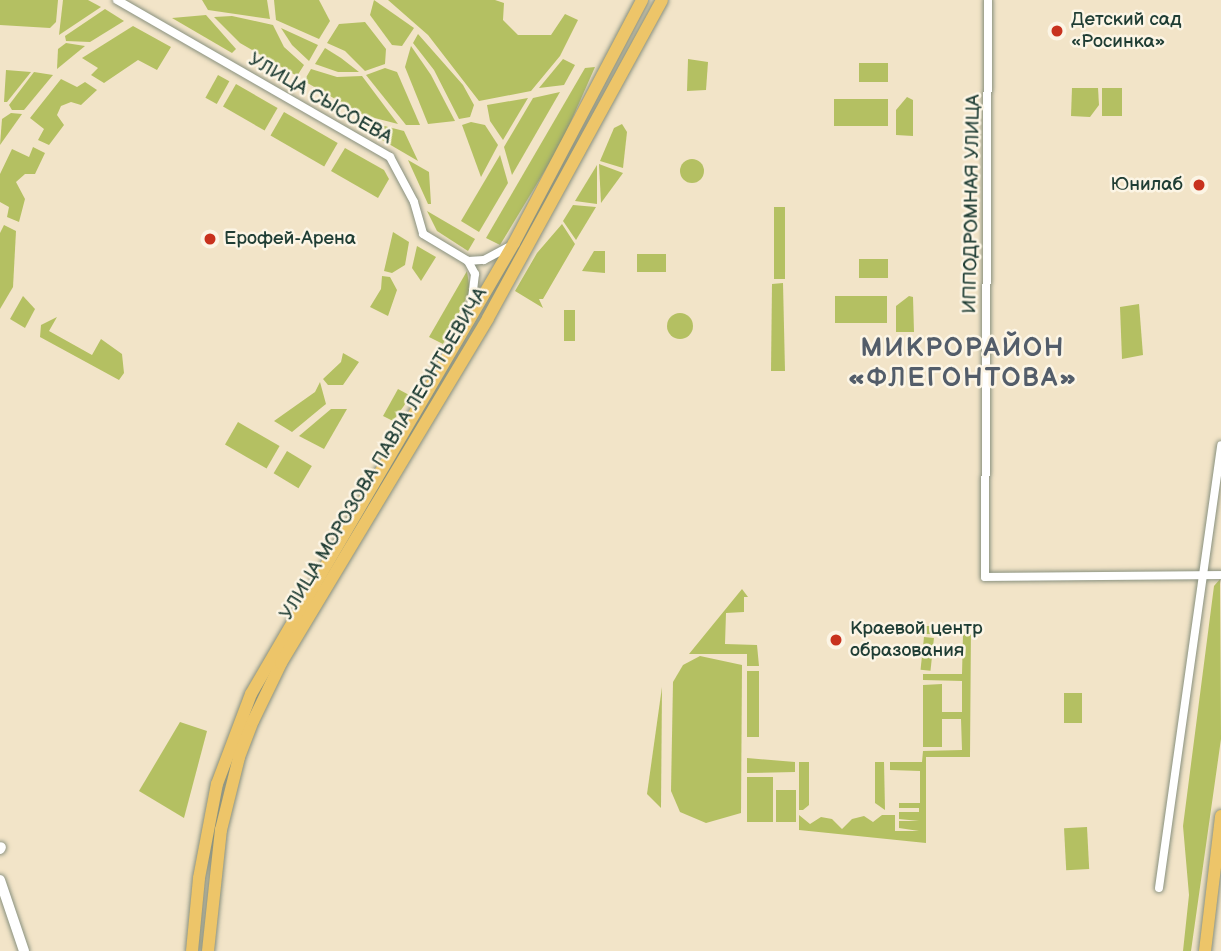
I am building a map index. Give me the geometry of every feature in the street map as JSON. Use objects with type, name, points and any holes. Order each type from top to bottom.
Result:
[{"type":"main road","name":"УЛИЦА МОРОЗОВА ПАВЛА ЛЕОНТЬЕВИЧА","points":[[192,951],[199,878],[217,785],[251,694],[514,243],[642,0]]},
{"type":"main road","name":"УЛИЦА МОРОЗОВА ПАВЛА ЛЕОНТЬЕВИЧА","points":[[208,951],[221,830],[239,757],[253,721],[281,663],[352,552],[495,307],[662,0]]},
{"type":"main road","points":[[1205,951],[1221,816]]},
{"type":"street","name":"УЛИЦА СЫСОЕВА","points":[[117,0],[390,157],[414,202],[423,233],[468,261]]},
{"type":"street","name":"ИППОДРОМНАЯ УЛИЦА","points":[[988,0],[985,577],[1202,575]]},
{"type":"street","points":[[469,316],[475,274],[468,261],[484,260],[514,243]]},
{"type":"street","points":[[1159,888],[1221,445]]},
{"type":"street","points":[[1202,575],[1221,575]]},
{"type":"street","points":[[0,880],[24,951]]},
{"type":"green space","points":[[0,0],[58,0],[56,22],[50,28],[0,25]]},
{"type":"green space","points":[[63,0],[88,0],[101,7],[59,35]]},
{"type":"green space","points":[[202,0],[267,0],[270,19],[208,10]]},
{"type":"green space","points":[[274,0],[319,0],[330,21],[319,39],[276,20]]},
{"type":"green space","points":[[374,0],[414,28],[402,46],[392,45],[370,15]]},
{"type":"green space","points":[[388,0],[495,0],[504,3],[503,20],[518,35],[551,35],[565,14],[578,20],[560,56],[531,91],[479,101],[428,35]]},
{"type":"green space","points":[[105,9],[124,21],[90,42],[66,41],[65,36]]},
{"type":"green space","points":[[206,15],[236,49],[232,53],[172,18]]},
{"type":"green space","points":[[232,16],[273,25],[284,47],[304,65],[297,76],[240,43],[214,17]]},
{"type":"green space","points":[[365,22],[386,49],[385,64],[365,71],[345,51],[327,43],[339,24]]},
{"type":"green space","points":[[133,26],[171,47],[157,70],[138,60],[104,83],[91,75],[98,68],[82,58]]},
{"type":"green space","points":[[281,28],[318,45],[309,61],[292,45]]},
{"type":"green space","points":[[418,34],[463,85],[474,105],[470,117],[459,119],[434,70],[413,43]]},
{"type":"green space","points":[[66,43],[85,46],[57,69],[58,49]]},
{"type":"green space","points":[[411,46],[431,75],[455,121],[428,124],[405,67]]},
{"type":"green space","points":[[325,48],[359,72],[338,72],[315,64]]},
{"type":"green space","points":[[563,59],[575,65],[564,85],[539,88]]},
{"type":"green space","points":[[688,59],[708,62],[706,90],[687,91]]},
{"type":"green space","points":[[859,63],[888,63],[888,82],[859,82]]},
{"type":"green space","points":[[595,67],[561,144],[500,245],[486,238],[585,68]]},
{"type":"green space","points":[[385,68],[397,72],[420,125],[406,125],[366,75]]},
{"type":"green space","points":[[311,69],[337,77],[362,76],[398,124],[363,115],[304,81]]},
{"type":"green space","points":[[6,70],[31,72],[7,102],[4,102]]},
{"type":"green space","points":[[34,72],[53,75],[24,110],[12,110],[9,105]]},
{"type":"green space","points":[[218,75],[229,81],[217,104],[205,98]]},
{"type":"green space","points":[[61,79],[77,87],[85,82],[97,90],[81,105],[71,102],[61,106],[57,115],[64,125],[49,145],[38,140],[44,129],[30,118]]},
{"type":"green space","points":[[236,84],[278,108],[265,131],[223,107]]},
{"type":"green space","points":[[1072,88],[1098,88],[1099,105],[1090,117],[1071,116]]},
{"type":"green space","points":[[1102,88],[1122,88],[1122,116],[1102,116]]},
{"type":"green space","points":[[560,92],[512,175],[504,147],[533,98]]},
{"type":"green space","points":[[907,97],[913,100],[913,136],[896,135],[896,110]]},
{"type":"green space","points":[[528,98],[503,140],[490,121],[487,105]]},
{"type":"green space","points":[[834,99],[888,99],[888,126],[834,126]]},
{"type":"green space","points":[[284,112],[338,143],[324,166],[270,135]]},
{"type":"green space","points":[[11,113],[22,114],[0,145],[2,119]]},
{"type":"green space","points":[[361,120],[404,131],[418,161],[358,126]]},
{"type":"green space","points":[[471,122],[485,125],[498,145],[481,177],[462,125]]},
{"type":"green space","points":[[622,124],[627,132],[623,168],[600,161],[614,128]]},
{"type":"green space","points":[[33,147],[45,153],[35,174],[25,174],[16,182],[25,199],[19,222],[7,217],[9,207],[0,202],[0,174],[12,149],[29,157]]},
{"type":"green space","points":[[345,148],[384,170],[389,179],[378,198],[331,171]]},
{"type":"green space","points":[[500,155],[508,183],[479,232],[461,221]]},
{"type":"green space","points":[[692,159],[700,163],[704,171],[700,179],[692,183],[684,179],[680,171],[684,163]]},
{"type":"green space","points":[[408,160],[429,172],[431,204],[428,204]]},
{"type":"green space","points":[[599,164],[623,173],[601,203]]},
{"type":"green space","points":[[597,165],[597,204],[575,201]]},
{"type":"green space","points":[[573,205],[596,207],[576,240],[563,221]]},
{"type":"green space","points":[[774,207],[785,207],[785,279],[774,279]]},
{"type":"green space","points":[[427,211],[475,239],[468,251],[437,231]]},
{"type":"green space","points":[[562,224],[575,244],[543,299],[539,299],[543,308],[515,291],[537,253]]},
{"type":"green space","points":[[4,225],[16,231],[13,287],[0,309],[0,233]]},
{"type":"green space","points":[[393,232],[409,242],[405,265],[392,273],[384,271]]},
{"type":"green space","points":[[417,246],[436,257],[421,281],[412,268]]},
{"type":"green space","points":[[594,251],[605,251],[605,273],[582,271]]},
{"type":"green space","points":[[637,254],[666,254],[666,272],[637,272]]},
{"type":"green space","points":[[859,259],[888,259],[888,278],[859,278]]},
{"type":"green space","points":[[467,271],[470,291],[443,344],[429,337]]},
{"type":"green space","points":[[382,276],[390,277],[397,290],[388,316],[370,307],[381,289]]},
{"type":"green space","points":[[783,283],[785,371],[771,371],[772,284]]},
{"type":"green space","points":[[23,296],[35,309],[25,328],[10,319]]},
{"type":"green space","points":[[835,296],[887,296],[887,323],[835,323]]},
{"type":"green space","points":[[909,296],[913,297],[914,332],[896,332],[896,306]]},
{"type":"green space","points":[[1139,304],[1143,355],[1122,359],[1120,307]]},
{"type":"green space","points":[[564,310],[575,310],[575,341],[564,341]]},
{"type":"green space","points":[[680,313],[689,317],[693,326],[689,335],[680,339],[671,335],[667,326],[671,317]]},
{"type":"green space","points":[[57,317],[49,331],[92,355],[101,339],[122,354],[124,373],[119,380],[40,337],[41,325]]},
{"type":"green space","points":[[343,353],[359,362],[343,385],[328,385],[323,379],[341,362]]},
{"type":"green space","points":[[320,382],[326,404],[292,432],[274,421],[315,392]]},
{"type":"green space","points":[[398,389],[411,396],[393,421],[383,416]]},
{"type":"green space","points":[[331,409],[347,409],[324,449],[299,436]]},
{"type":"green space","points":[[238,422],[280,446],[267,469],[225,445]]},
{"type":"green space","points":[[287,451],[312,466],[298,488],[274,473]]},
{"type":"green space","points":[[1220,579],[1221,739],[1191,951],[1183,951],[1189,895],[1183,826],[1214,586]]},
{"type":"green space","points":[[742,589],[748,597],[744,597],[744,612],[726,613],[725,644],[757,645],[759,666],[747,666],[747,654],[689,654]]},
{"type":"green space","points":[[924,626],[971,626],[970,757],[926,757],[926,843],[799,830],[799,815],[810,824],[821,817],[832,819],[842,829],[852,819],[864,816],[873,822],[882,815],[895,815],[895,831],[919,831],[899,828],[899,821],[919,821],[899,819],[899,812],[919,812],[919,808],[899,808],[899,803],[920,803],[920,771],[890,770],[890,762],[922,762],[923,751],[962,750],[961,719],[942,719],[942,747],[923,747],[923,685],[942,684],[942,712],[962,712],[962,681],[923,680],[923,674],[962,674],[963,634],[924,634]]},
{"type":"green space","points":[[924,637],[934,638],[930,671],[921,670]]},
{"type":"green space","points":[[700,656],[742,665],[741,813],[706,823],[680,812],[671,791],[673,682],[683,665]]},
{"type":"green space","points":[[747,671],[759,671],[759,737],[747,737]]},
{"type":"green space","points":[[662,687],[661,808],[647,794]]},
{"type":"green space","points":[[1064,693],[1082,693],[1082,723],[1064,723]]},
{"type":"green space","points":[[180,722],[207,731],[184,818],[139,791]]},
{"type":"green space","points":[[747,758],[795,762],[795,772],[747,773]]},
{"type":"green space","points":[[799,762],[809,762],[809,805],[803,810],[799,810]]},
{"type":"green space","points":[[875,762],[884,762],[885,810],[875,803]]},
{"type":"green space","points":[[747,777],[773,777],[773,822],[747,822]]},
{"type":"green space","points":[[776,790],[796,790],[796,822],[776,822]]},
{"type":"green space","points":[[1087,827],[1089,869],[1066,870],[1064,828]]},
{"type":"place","name":"Детский сад «Росинка»","points":[[1057,31]]},
{"type":"place","name":"Юнилаб","points":[[1199,185]]},
{"type":"place","name":"Ерофей-Арена","points":[[210,239]]},
{"type":"place","name":"Краевой центр образования","points":[[836,640]]},
{"type":"district","name":"МИКРОРАЙОН «ФЛЕГОНТОВА»","points":[[963,364]]}]
